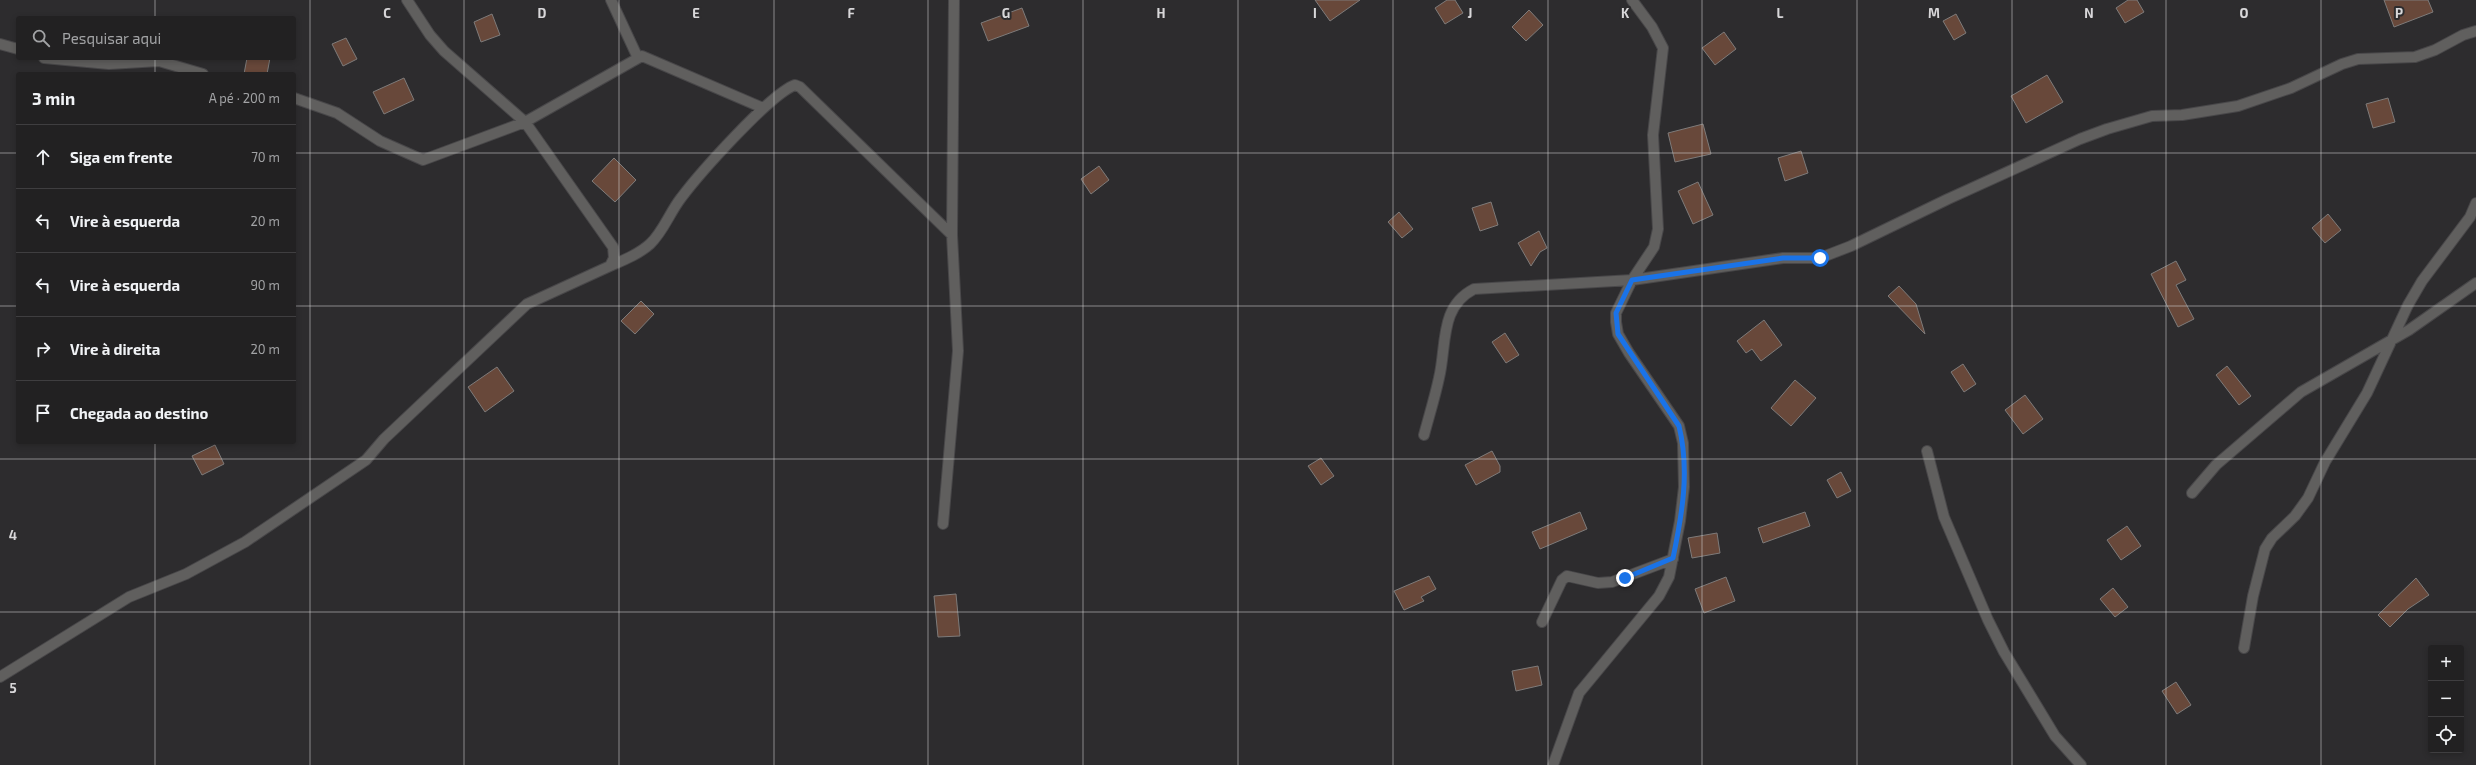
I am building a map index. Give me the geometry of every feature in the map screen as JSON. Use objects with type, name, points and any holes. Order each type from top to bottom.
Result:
[{"type":"street","points":[[611,0],[637,56]]},
{"type":"street","points":[[942,524],[958,352],[952,235],[954,0]]},
{"type":"street","points":[[1553,765],[1579,693],[1659,596],[1669,577],[1684,487],[1683,443],[1679,426],[1618,334],[1616,313],[1632,280],[1654,247],[1658,229],[1653,135],[1657,88],[1664,57],[1660,39],[1632,0]]},
{"type":"street","points":[[410,1],[444,51],[525,122],[613,247],[614,258],[610,266]]},
{"type":"street","points":[[1424,435],[1440,377],[1445,330],[1450,313],[1464,294],[1474,289],[1632,280],[1683,274],[1744,262],[1826,256],[2080,139],[2114,127],[2152,116],[2182,115],[2238,106],[2271,96],[2342,64],[2358,59],[2415,58],[2435,50],[2463,34],[2476,31]]},
{"type":"street","points":[[0,44],[16,48]]},
{"type":"street","points":[[296,99],[337,114],[380,141],[419,160],[425,160],[525,122],[637,56],[646,56],[763,108]]},
{"type":"street","points":[[66,60],[109,64],[159,61],[196,72]]},
{"type":"street","points":[[0,677],[129,597],[186,574],[245,542],[366,460],[384,439],[527,304],[610,266],[650,244],[681,198],[763,108],[788,88],[795,85],[800,87],[952,235]]},
{"type":"street","points":[[2244,648],[2253,596],[2265,549],[2272,538],[2295,516],[2308,498],[2325,462],[2367,393],[2392,339],[2422,281],[2470,217],[2476,203]]},
{"type":"street","points":[[2192,493],[2216,465],[2301,392],[2392,339],[2476,282]]},
{"type":"street","points":[[1927,451],[1944,517],[1988,620],[2004,652],[2055,736],[2081,765]]},
{"type":"street","points":[[1542,622],[1562,580],[1567,576],[1598,583],[1612,582],[1673,558]]},
{"type":"building","points":[[1315,0],[1360,0],[1330,21]]},
{"type":"building","points":[[1447,0],[1455,0],[1463,13],[1445,24],[1435,8]]},
{"type":"building","points":[[2128,0],[2137,0],[2144,12],[2125,23],[2116,8]]},
{"type":"building","points":[[2384,0],[2428,0],[2433,12],[2394,27]]},
{"type":"building","points":[[1022,8],[1029,26],[988,41],[981,23]]},
{"type":"building","points":[[1529,10],[1543,25],[1526,41],[1512,27]]},
{"type":"building","points":[[492,14],[500,35],[481,42],[474,22]]},
{"type":"building","points":[[1956,14],[1966,33],[1954,40],[1943,21]]},
{"type":"building","points":[[1724,32],[1736,49],[1715,65],[1702,48]]},
{"type":"building","points":[[346,38],[357,59],[343,66],[332,44]]},
{"type":"building","points":[[247,60],[270,60],[267,72],[244,72]]},
{"type":"building","points":[[2047,75],[2063,102],[2026,123],[2011,96]]},
{"type":"building","points":[[404,78],[414,100],[384,114],[373,92]]},
{"type":"building","points":[[2388,98],[2395,122],[2373,128],[2366,104]]},
{"type":"building","points":[[1703,124],[1711,154],[1675,162],[1668,133]]},
{"type":"building","points":[[1801,151],[1808,173],[1785,181],[1778,158]]},
{"type":"building","points":[[614,158],[636,180],[615,202],[592,181]]},
{"type":"building","points":[[1099,166],[1109,180],[1091,194],[1081,179]]},
{"type":"building","points":[[1698,182],[1713,215],[1693,224],[1678,191]]},
{"type":"building","points":[[1491,202],[1498,225],[1480,231],[1472,208]]},
{"type":"building","points":[[1399,212],[1413,229],[1402,238],[1388,222]]},
{"type":"building","points":[[2328,214],[2341,230],[2325,243],[2312,228]]},
{"type":"building","points":[[1539,231],[1547,248],[1540,252],[1531,266],[1518,243]]},
{"type":"building","points":[[2176,261],[2186,280],[2176,285],[2194,319],[2178,327],[2151,274]]},
{"type":"building","points":[[1899,286],[1916,304],[1925,334],[1888,296]]},
{"type":"building","points":[[641,301],[654,314],[635,334],[621,321]]},
{"type":"building","points":[[1764,320],[1782,345],[1761,361],[1752,349],[1746,353],[1737,341]]},
{"type":"building","points":[[1505,333],[1519,355],[1506,363],[1492,342]]},
{"type":"building","points":[[1963,364],[1976,384],[1964,392],[1951,372]]},
{"type":"building","points":[[2227,366],[2251,396],[2239,405],[2216,375]]},
{"type":"building","points":[[497,367],[514,391],[485,412],[468,387]]},
{"type":"building","points":[[1795,380],[1816,398],[1791,426],[1771,408]]},
{"type":"building","points":[[2025,395],[2043,419],[2023,434],[2005,410]]},
{"type":"building","points":[[215,445],[224,464],[202,475],[192,456]]},
{"type":"building","points":[[1492,451],[1500,466],[1500,472],[1476,485],[1465,465]]},
{"type":"building","points":[[1321,458],[1334,476],[1321,485],[1308,466]]},
{"type":"building","points":[[1841,472],[1851,491],[1837,498],[1827,480]]},
{"type":"building","points":[[1580,512],[1587,529],[1540,549],[1532,532]]},
{"type":"building","points":[[1805,512],[1810,526],[1763,543],[1758,528]]},
{"type":"building","points":[[2127,526],[2141,546],[2121,560],[2107,540]]},
{"type":"building","points":[[1717,533],[1720,553],[1692,558],[1688,538]]},
{"type":"building","points":[[1429,576],[1436,589],[1421,597],[1424,601],[1404,610],[1394,591]]},
{"type":"building","points":[[1726,577],[1735,601],[1704,613],[1695,589]]},
{"type":"building","points":[[2416,578],[2429,595],[2408,609],[2390,627],[2378,615]]},
{"type":"building","points":[[2113,588],[2128,607],[2115,617],[2100,599]]},
{"type":"building","points":[[956,594],[960,636],[938,637],[934,596]]},
{"type":"building","points":[[1538,666],[1542,685],[1516,691],[1512,671]]},
{"type":"building","points":[[2176,682],[2191,705],[2177,714],[2162,691]]},
{"type":"route","points":[[1625,578],[1673,558],[1680,521],[1685,462],[1679,426],[1652,384],[1629,353],[1618,334],[1616,313],[1632,280],[1683,274],[1744,262],[1783,258],[1820,258]]}]
